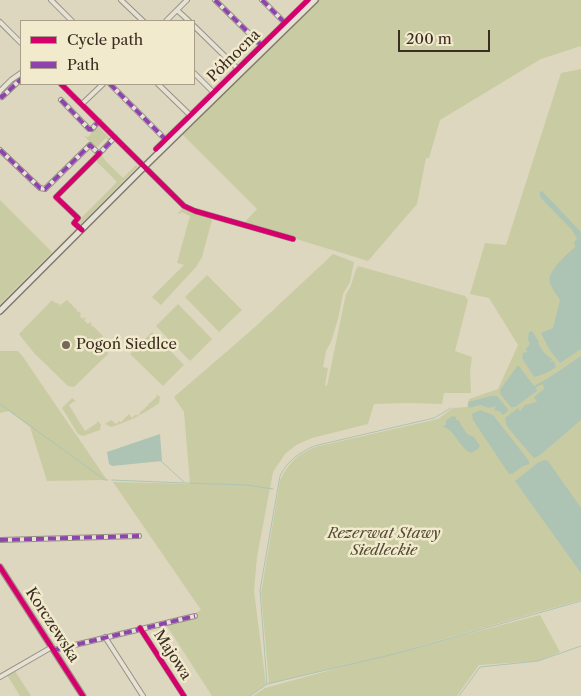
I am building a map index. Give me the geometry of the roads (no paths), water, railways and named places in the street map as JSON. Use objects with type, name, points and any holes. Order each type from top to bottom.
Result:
[{"type":"main road","name":"Północna","points":[[0,311],[216,95],[315,0]]},
{"type":"street","points":[[51,0],[71,20]]},
{"type":"street","points":[[121,0],[141,20]]},
{"type":"street","points":[[167,20],[187,0]]},
{"type":"street","points":[[215,0],[262,46]]},
{"type":"street","points":[[262,0],[285,23]]},
{"type":"street","name":"Północna","points":[[156,149],[216,95],[238,70],[308,0]]},
{"type":"street","points":[[177,10],[188,20]]},
{"type":"street","points":[[0,22],[20,42]]},
{"type":"street","points":[[195,27],[238,70]]},
{"type":"street","points":[[20,74],[0,93],[2,97],[20,80]]},
{"type":"street","points":[[195,74],[216,95]]},
{"type":"street","points":[[62,85],[184,206],[293,239]]},
{"type":"street","points":[[82,104],[102,85]]},
{"type":"street","points":[[111,85],[166,140]]},
{"type":"street","points":[[159,85],[191,116]]},
{"type":"street","points":[[61,100],[89,129],[92,129],[99,121]]},
{"type":"street","points":[[82,230],[74,223],[78,218],[56,197],[115,137]]},
{"type":"street","points":[[0,150],[40,188],[44,189],[48,188],[90,145],[99,154]]},
{"type":"street","points":[[0,540],[139,536]]},
{"type":"street","name":"Korczewska","points":[[0,567],[83,696]]},
{"type":"street","points":[[0,678],[53,649],[195,616]]},
{"type":"street","name":"Majowa","points":[[140,628],[184,696]]},
{"type":"street","points":[[105,637],[143,696]]},
{"type":"waterway","points":[[0,404],[105,480],[108,480]]},
{"type":"waterway","points":[[267,684],[260,590],[280,476],[286,466],[294,458],[314,446],[434,418],[451,408]]},
{"type":"waterway","points":[[161,461],[185,483],[247,485],[273,489]]},
{"type":"waterway","points":[[112,480],[184,483]]},
{"type":"waterway","points":[[250,696],[267,684],[394,654],[581,601]]},
{"type":"waterway","points":[[459,696],[480,667],[538,661],[581,646]]},
{"type":"place","name":"Pogoń Siedlce","points":[[66,345]]},
{"type":"park label","name":"Rezerwat Stawy Siedleckie","points":[[384,542]]}]
